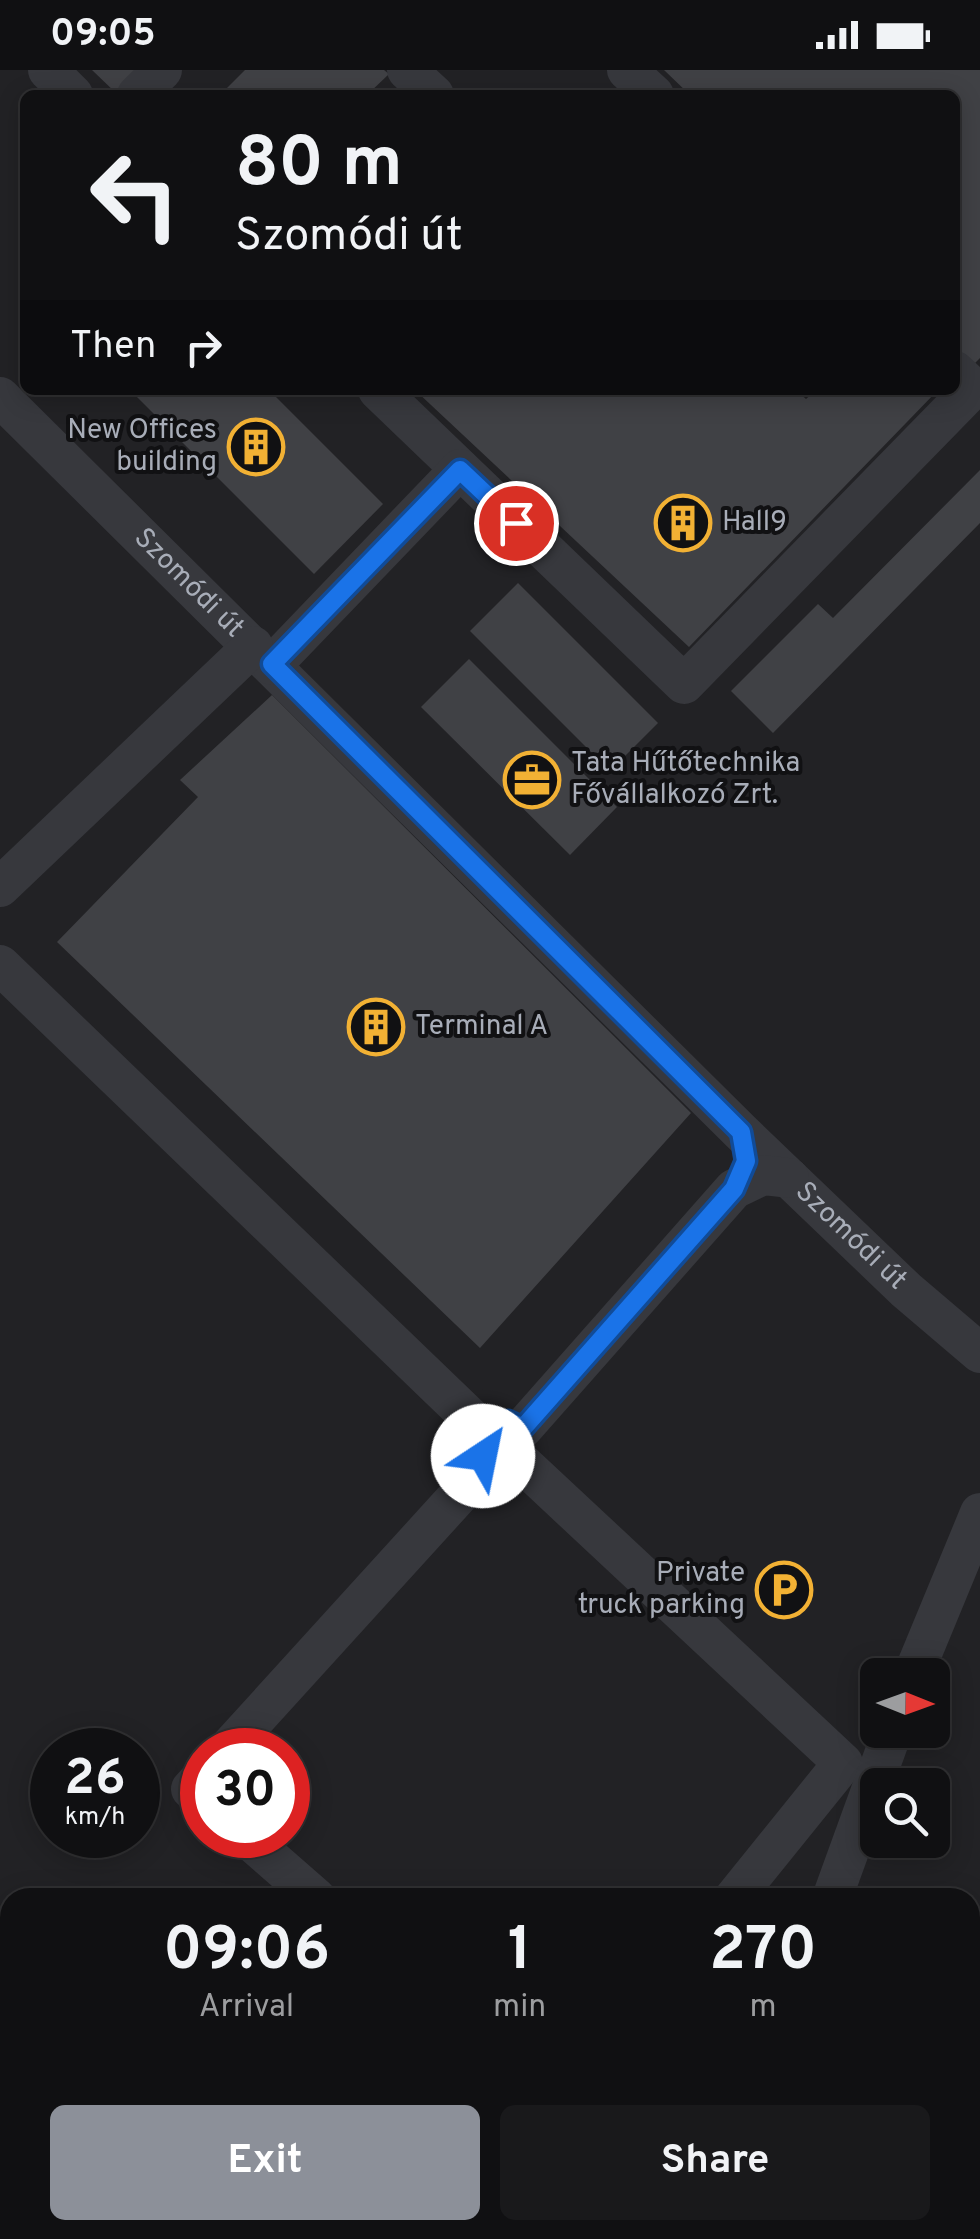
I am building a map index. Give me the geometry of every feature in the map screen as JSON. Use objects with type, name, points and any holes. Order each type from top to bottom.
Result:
[{"type":"street","points":[[48,70],[68,90]]},
{"type":"street","points":[[143,90],[162,70]]},
{"type":"street","points":[[627,70],[649,90]]},
{"type":"street","points":[[383,395],[684,684],[955,395]]},
{"type":"street","name":"Szomódi út","points":[[0,396],[741,1132],[906,1290],[980,1353]]},
{"type":"street","points":[[0,887],[263,655],[460,470]]},
{"type":"street","points":[[0,965],[843,1763],[742,1888]]},
{"type":"street","points":[[247,1728],[734,1189],[746,1161],[741,1132]]},
{"type":"street","points":[[734,1189],[763,1174],[789,1178]]},
{"type":"street","points":[[921,1658],[980,1513]]},
{"type":"street","points":[[836,1888],[886,1748]]},
{"type":"street","points":[[270,1858],[305,1888]]},
{"type":"shaded area","points":[[0,70],[980,70],[980,1888],[0,1888]]},
{"type":"building","points":[[92,70],[140,70],[121,90],[113,90]]},
{"type":"building","points":[[245,70],[384,70],[389,74],[372,90],[225,90]]},
{"type":"building","points":[[664,70],[980,70],[980,358],[969,369],[960,360],[960,90],[685,90]]},
{"type":"building","name":"New Offices building","points":[[135,395],[274,395],[383,504],[314,574]]},
{"type":"building","name":"Hall9","points":[[420,395],[802,395],[806,399],[810,395],[933,395],[689,647]]},
{"type":"building","points":[[980,470],[980,523],[773,733],[731,691],[818,604],[833,618]]},
{"type":"building","points":[[518,583],[658,723],[610,771],[470,631]]},
{"type":"building","points":[[469,659],[617,807],[570,855],[421,707]]},
{"type":"building","name":"Terminal A","points":[[272,695],[691,1113],[480,1348],[57,942],[198,797],[180,780]]},
{"type":"place","name":"New Offices building","points":[[256,447]]},
{"type":"place","name":"Hall9","points":[[683,523]]},
{"type":"place","name":"Tata Hűtőtechnika Fővállalkozó Zrt.","points":[[532,780]]},
{"type":"place","name":"Terminal A","points":[[376,1027]]},
{"type":"place","name":"Private truck parking","points":[[784,1590]]},
{"type":"route","points":[[483,1456],[482,1440],[491,1426],[508,1421],[523,1428],[734,1189],[746,1161],[741,1132],[272,664],[460,470],[516,523]]}]
